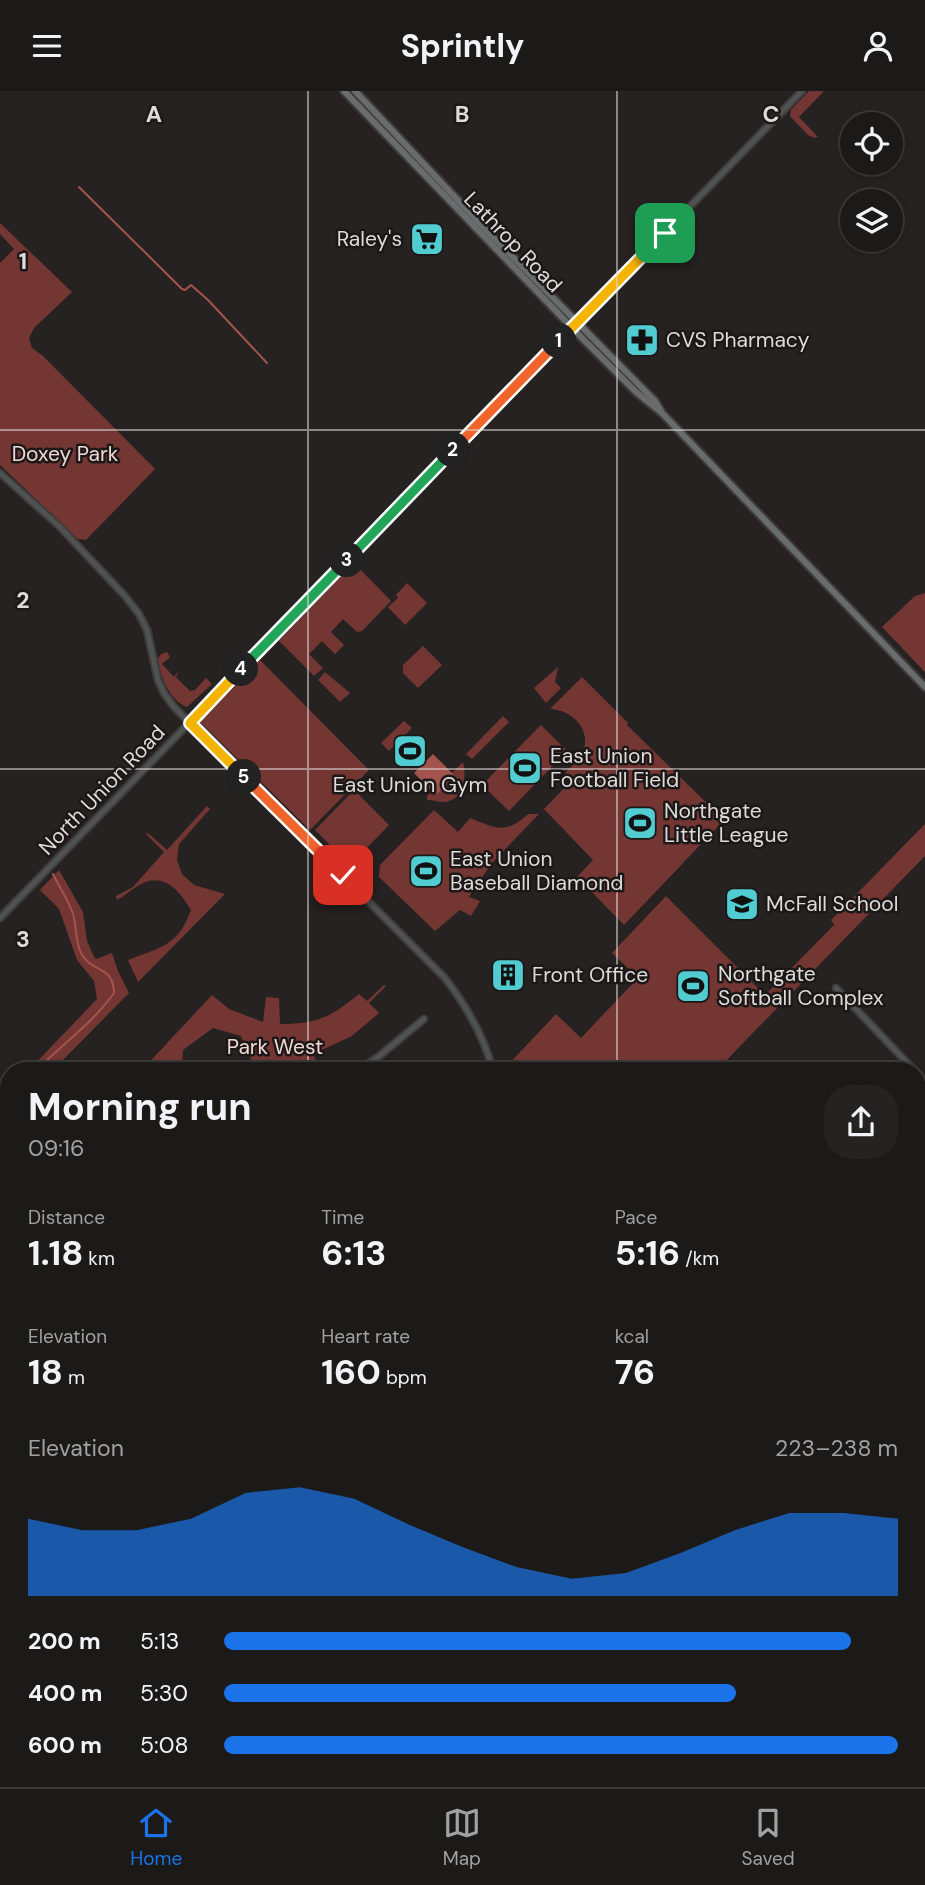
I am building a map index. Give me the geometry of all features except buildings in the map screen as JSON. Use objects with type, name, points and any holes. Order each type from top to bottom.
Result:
[{"type":"main road","name":"Lathrop Road","points":[[344,91],[575,325],[636,393],[662,413],[925,687]]},
{"type":"main road","name":"Lathrop Road","points":[[355,91],[434,181]]},
{"type":"street","name":"North Union Road","points":[[0,918],[802,91]]},
{"type":"street","points":[[0,473],[60,527],[125,596],[147,630],[155,669],[164,693],[190,723],[444,977],[468,1011],[490,1062]]},
{"type":"street","points":[[836,989],[906,1062]]},
{"type":"street","points":[[370,1062],[424,1019]]},
{"type":"green space","points":[[809,91],[824,91],[799,117],[818,137],[815,138],[808,135],[790,116],[791,110]]},
{"type":"green space","name":"Doxey Park","points":[[0,223],[72,292],[34,328],[29,338],[32,348],[155,469],[86,540],[78,539],[0,465],[0,263],[14,249],[0,234]]},
{"type":"green space","points":[[354,563],[391,601],[362,631],[357,632],[343,619],[331,632],[344,645],[335,654],[322,641],[309,654],[323,668],[314,676],[279,641]]},
{"type":"green space","points":[[407,583],[427,603],[405,625],[388,607],[398,598],[396,595]]},
{"type":"green space","points":[[925,593],[925,672],[882,627],[915,596]]},
{"type":"green space","points":[[423,646],[442,665],[418,688],[403,673],[403,665]]},
{"type":"green space","points":[[167,652],[170,657],[162,664],[174,677],[179,671],[176,677],[190,691],[195,690],[206,678],[212,684],[187,707],[171,694],[161,673],[158,659],[161,654]]},
{"type":"green space","points":[[260,660],[369,770],[310,830],[200,722]]},
{"type":"green space","points":[[558,667],[555,682],[561,688],[546,703],[534,688]]},
{"type":"green space","points":[[325,672],[350,693],[340,702],[318,680]]},
{"type":"green space","name":"Northgate Little League","points":[[582,677],[724,820],[624,925],[577,877],[593,860],[544,809],[572,780],[565,773],[581,756],[585,739],[574,718],[559,710],[550,709]]},
{"type":"green space","points":[[503,716],[509,722],[472,759],[466,754]]},
{"type":"green space","points":[[404,721],[412,728],[389,751],[381,743]]},
{"type":"green space","name":"East Union Football Field","points":[[541,725],[567,751],[509,811],[482,785]]},
{"type":"green space","points":[[463,762],[465,774],[460,793],[451,801],[427,800],[432,791],[435,795],[455,776],[452,773]]},
{"type":"green space","points":[[354,790],[389,825],[350,865],[315,830]]},
{"type":"green space","points":[[207,806],[210,809],[179,844],[177,860],[182,874],[194,885],[225,894],[138,982],[128,960],[167,944],[180,931],[191,910],[177,891],[157,880],[141,884],[117,900],[116,896],[133,887],[164,852],[146,834],[167,850]]},
{"type":"green space","name":"East Union Baseball Diamond","points":[[434,810],[458,832],[470,818],[500,828],[513,825],[528,814],[539,814],[492,863],[472,892],[469,897],[480,901],[471,916],[460,910],[435,931],[379,877],[380,865]]},
{"type":"green space","name":"Northgate Softball Complex","points":[[925,824],[925,856],[725,1062],[511,1062],[556,1014],[581,1038],[638,978],[612,953],[666,896],[765,995],[834,925],[831,920]]},
{"type":"green space","points":[[59,870],[83,912],[87,941],[94,957],[96,959],[112,953],[129,993],[61,1062],[37,1062],[97,999],[94,981],[77,960],[59,909],[40,890]]},
{"type":"green space","name":"Park West","points":[[386,986],[369,1003],[379,1013],[352,1036],[313,1054],[317,1062],[252,1062],[241,1036],[213,1028],[183,1050],[182,1062],[149,1062],[212,995],[229,1009],[263,1022],[266,997],[279,998],[280,1024],[323,1018],[359,994],[367,1001]]},
{"type":"shaded area","points":[[433,754],[455,776],[436,795],[414,773]]},
{"type":"waterway","points":[[79,187],[182,289],[185,290],[191,285],[208,300],[267,363]]},
{"type":"waterway","points":[[46,1062],[114,993],[110,977],[86,960],[81,953],[73,914],[53,874]]},
{"type":"place","name":"Raley's","points":[[427,239]]},
{"type":"place","name":"CVS Pharmacy","points":[[642,340]]},
{"type":"place","name":"East Union Gym","points":[[410,751]]},
{"type":"place","name":"East Union Football Field","points":[[525,768]]},
{"type":"place","name":"Northgate Little League","points":[[640,823]]},
{"type":"place","name":"East Union Baseball Diamond","points":[[426,871]]},
{"type":"place","name":"McFall School","points":[[742,904]]},
{"type":"place","name":"Front Office","points":[[508,975]]},
{"type":"place","name":"Northgate Softball Complex","points":[[693,986]]},
{"type":"route","points":[[343,875],[190,723],[665,233]]}]
